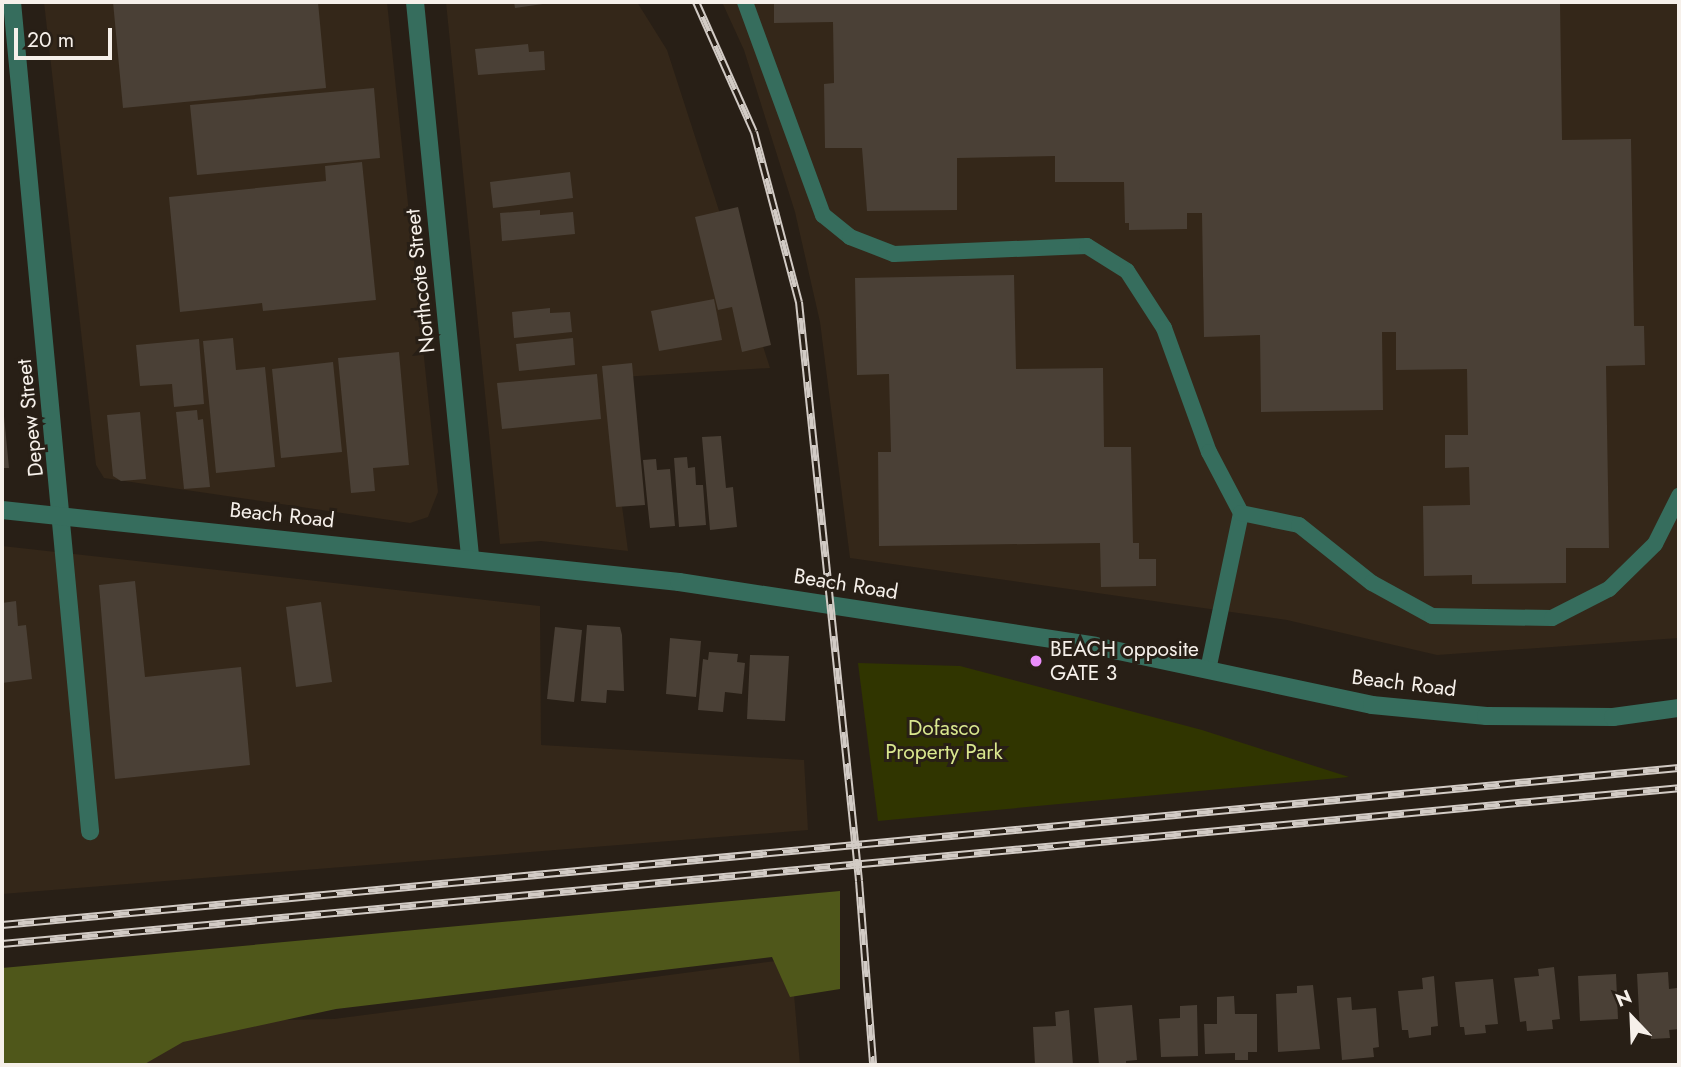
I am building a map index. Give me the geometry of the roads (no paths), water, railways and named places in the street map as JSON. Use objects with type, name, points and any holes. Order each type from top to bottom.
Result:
[{"type":"street","name":"Depew Street","points":[[12,2],[90,831]]},
{"type":"street","name":"Northcote Street","points":[[415,2],[470,556]]},
{"type":"street","name":"Beach Road","points":[[2,510],[470,556],[846,607],[1095,646],[1372,705],[1486,716],[1613,717],[1679,708]]},
{"type":"lane","points":[[745,2],[822,215],[850,237],[894,254],[993,246],[1087,246],[1127,271],[1164,328],[1209,453],[1241,513],[1208,670]]},
{"type":"lane","points":[[1241,513],[1299,525],[1372,583],[1432,616],[1552,618],[1609,589],[1655,544],[1679,496]]},
{"type":"railway","points":[[696,2],[754,132],[799,302],[859,881],[873,1065]]},
{"type":"railway","points":[[2,925],[1679,768]]},
{"type":"railway","points":[[2,944],[1679,788]]},
{"type":"place","name":"BEACH opposite GATE 3","points":[[1036,661]]},
{"type":"park label","name":"Dofasco Property Park","points":[[944,740]]}]
